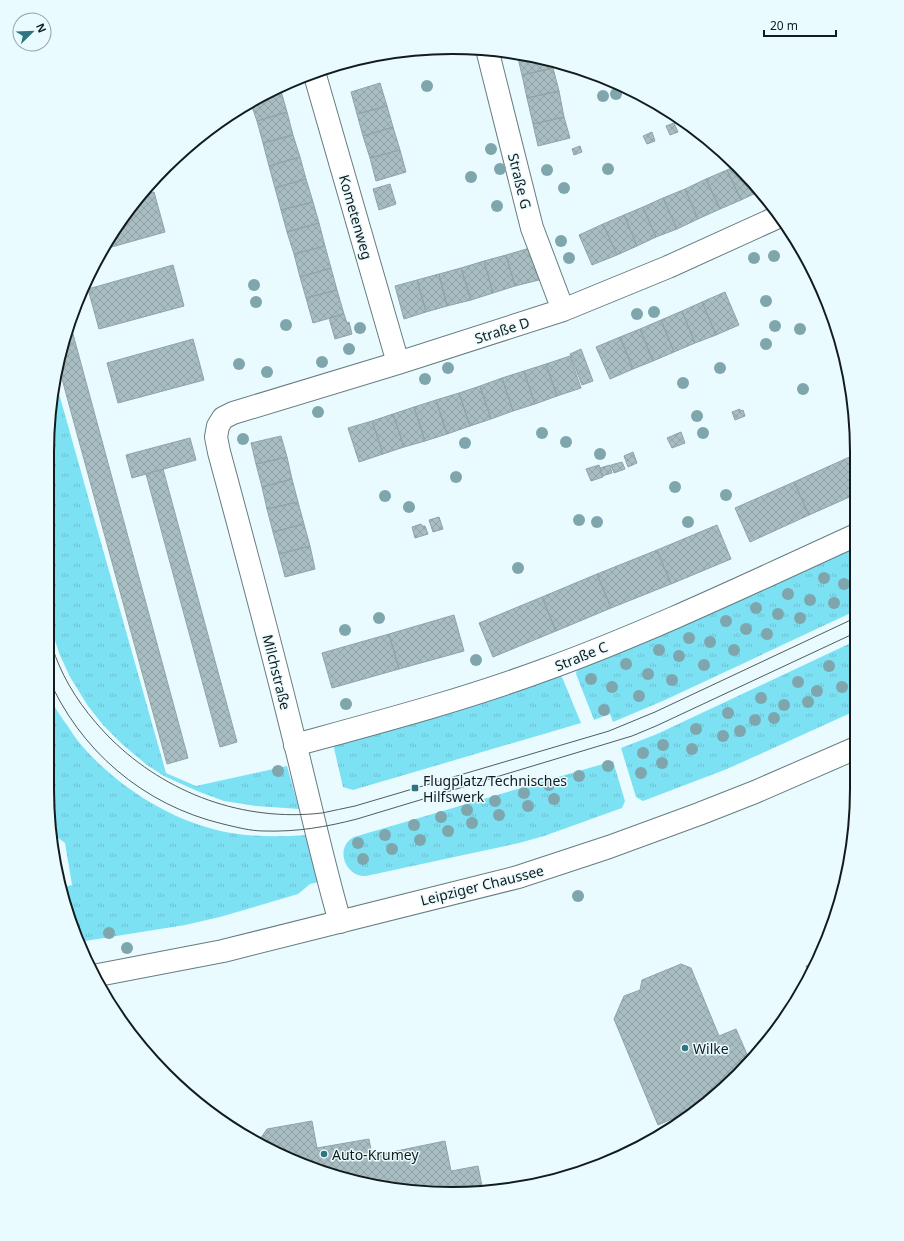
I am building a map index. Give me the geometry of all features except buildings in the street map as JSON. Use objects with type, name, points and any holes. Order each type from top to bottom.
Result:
[{"type":"street","name":"Straße G","points":[[489,56],[532,228],[563,310]]},
{"type":"street","name":"Kometenweg","points":[[316,78],[398,363]]},
{"type":"street","name":"Straße D","points":[[219,422],[225,417],[250,407],[398,363],[563,310],[668,267],[774,219]]},
{"type":"street","name":"Milchstraße","points":[[219,422],[216,437],[219,452],[258,595],[296,745],[308,800],[340,922]]},
{"type":"street","name":"Straße C","points":[[296,745],[480,692],[565,663],[680,615],[850,538]]},
{"type":"street","name":"Leipziger Chaussee","points":[[100,975],[223,951],[518,877],[574,860],[755,792],[850,751]]},
{"type":"green space","points":[[59,392],[166,773],[196,786],[287,766],[299,809],[256,806],[224,801],[164,776],[147,765],[123,745],[103,725],[88,706],[70,677],[59,653],[54,637],[54,452]]},
{"type":"green space","points":[[850,549],[850,613],[665,700],[613,722],[610,714],[594,720],[576,674],[577,669],[660,636]]},
{"type":"green space","points":[[850,643],[850,713],[727,769],[643,801],[636,797],[621,748],[657,734]]},
{"type":"green space","points":[[559,674],[562,677],[581,723],[353,790],[343,787],[333,744]]},
{"type":"green space","points":[[54,706],[78,741],[109,773],[127,787],[167,811],[188,821],[231,833],[278,836],[306,835],[319,882],[310,884],[298,894],[220,917],[185,925],[84,941],[75,917],[67,886],[72,885],[65,843],[57,837],[54,789]]},
{"type":"green space","points":[[613,761],[625,801],[622,808],[544,836],[519,843],[366,876],[352,872],[345,861],[343,854],[344,847],[354,837]]},
{"type":"tram line","points":[[54,652],[69,685],[88,714],[111,739],[133,758],[157,775],[182,789],[208,800],[236,808],[264,813],[293,815],[322,813],[355,806],[609,731],[655,712],[850,620]]},
{"type":"tram line","points":[[54,690],[60,702],[77,727],[96,750],[117,770],[141,788],[166,803],[194,815],[223,824],[243,829],[288,831],[323,827],[357,819],[632,736],[850,635]]},
{"type":"place","name":"Flugplatz/Technisches Hilfswerk","points":[[415,788]]},
{"type":"place","name":"Wilke","points":[[685,1048]]},
{"type":"place","name":"Auto-Krumey","points":[[324,1154]]}]
